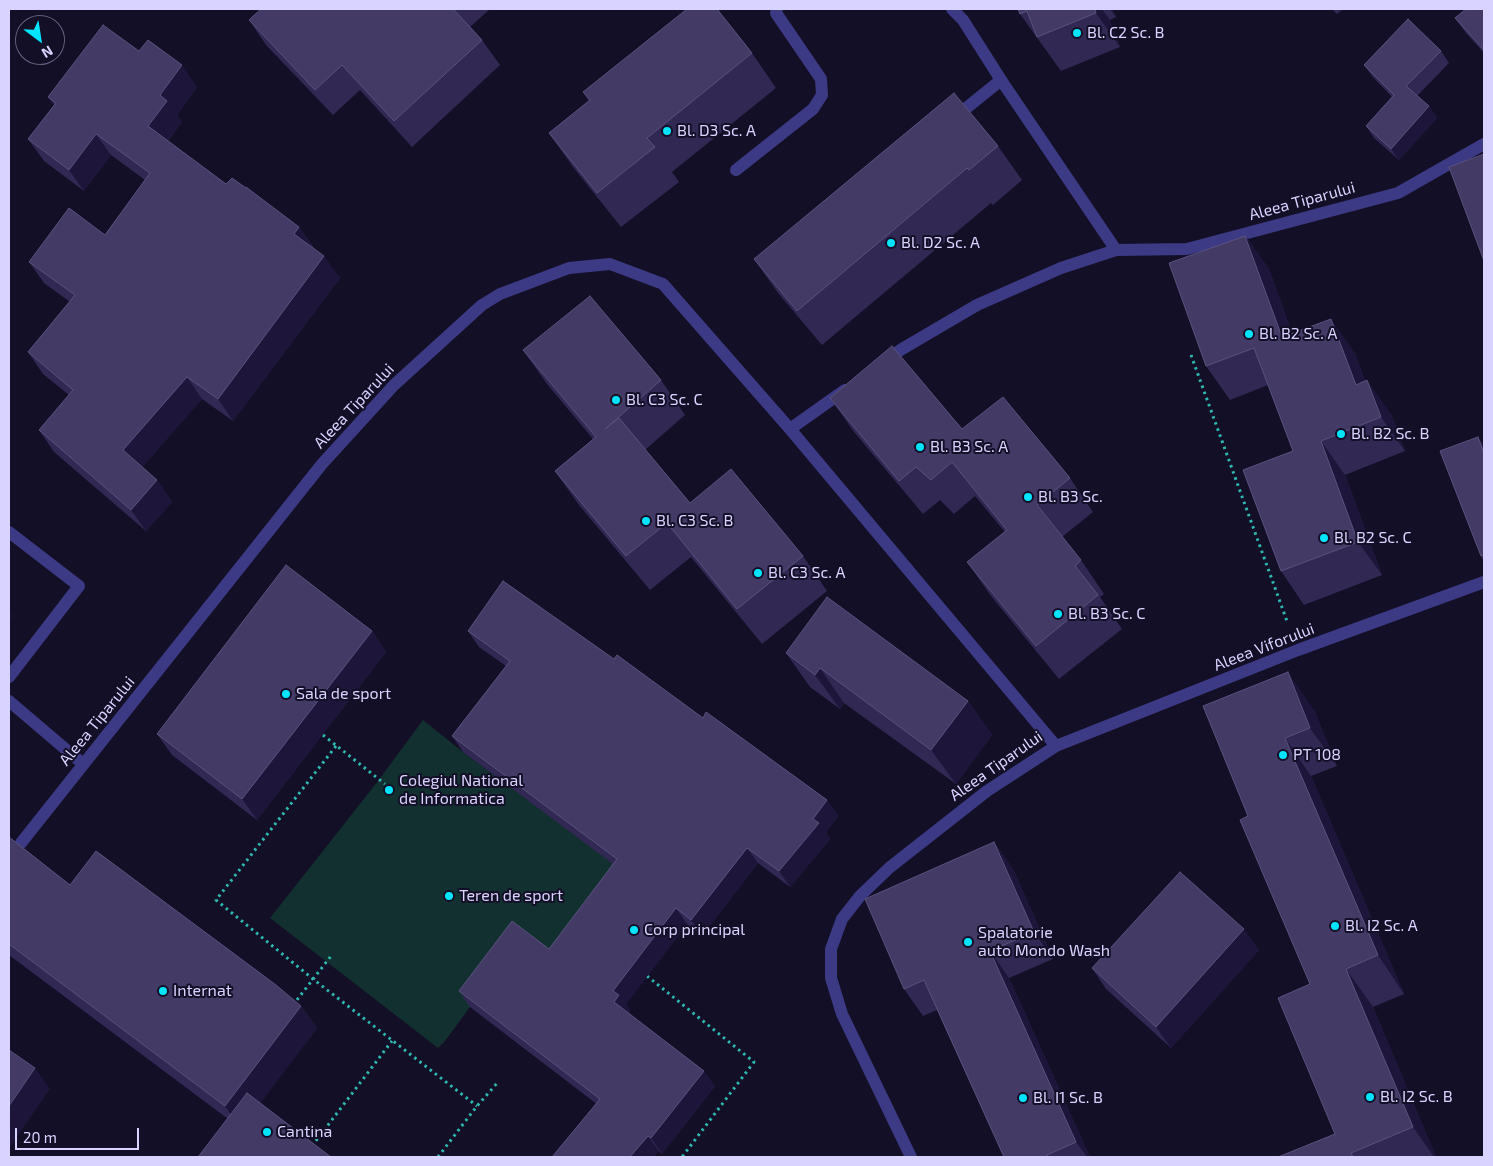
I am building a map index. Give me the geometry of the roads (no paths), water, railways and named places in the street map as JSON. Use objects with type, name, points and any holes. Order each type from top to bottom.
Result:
[{"type":"street","points":[[736,170],[813,109],[822,95],[821,79],[776,13],[776,9]]},
{"type":"street","points":[[952,9],[963,20],[1001,80],[1116,250]]},
{"type":"street","points":[[946,124],[1001,80]]},
{"type":"street","name":"Aleea Tiparului","points":[[870,372],[902,349],[978,305],[1061,268],[1116,250],[1187,249],[1398,192],[1484,144]]},
{"type":"street","name":"Aleea Tiparului","points":[[21,843],[322,464],[394,385],[482,305],[500,294],[569,268],[610,264],[663,284],[790,429],[1056,746],[987,790],[889,868],[860,896],[842,919],[831,949],[830,978],[842,1014],[911,1157]]},
{"type":"street","points":[[790,429],[854,383]]},
{"type":"street","points":[[9,532],[79,586],[9,677]]},
{"type":"street","name":"Aleea Viforului","points":[[1056,746],[1298,650],[1484,582]]},
{"type":"street","points":[[9,701],[83,764]]},
{"type":"place","name":"Bl. C2 Sc. B","points":[[1077,33]]},
{"type":"place","name":"Bl. D3 Sc. A","points":[[667,131]]},
{"type":"place","name":"Bl. D2 Sc. A","points":[[891,243]]},
{"type":"place","name":"Bl. B2 Sc. A","points":[[1249,334]]},
{"type":"place","name":"Bl. C3 Sc. C","points":[[616,400]]},
{"type":"place","name":"Bl. B2 Sc. B","points":[[1341,434]]},
{"type":"place","name":"Bl. B3 Sc. A","points":[[920,447]]},
{"type":"place","name":"Bl. B3 Sc.","points":[[1028,497]]},
{"type":"place","name":"Bl. C3 Sc. B","points":[[646,521]]},
{"type":"place","name":"Bl. B2 Sc. C","points":[[1324,538]]},
{"type":"place","name":"Bl. C3 Sc. A","points":[[758,573]]},
{"type":"place","name":"Bl. B3 Sc. C","points":[[1058,614]]},
{"type":"place","name":"Sala de sport","points":[[286,694]]},
{"type":"place","name":"PT 108","points":[[1283,755]]},
{"type":"place","name":"Colegiul National de Informatica","points":[[389,790]]},
{"type":"place","name":"Teren de sport","points":[[449,896]]},
{"type":"place","name":"Bl. I2 Sc. A","points":[[1335,926]]},
{"type":"place","name":"Corp principal","points":[[634,930]]},
{"type":"place","name":"Spalatorie auto Mondo Wash","points":[[968,942]]},
{"type":"place","name":"Internat","points":[[163,991]]},
{"type":"place","name":"Bl. I2 Sc. B","points":[[1370,1097]]},
{"type":"place","name":"Bl. I1 Sc. B","points":[[1023,1098]]},
{"type":"place","name":"Cantina","points":[[267,1132]]}]
